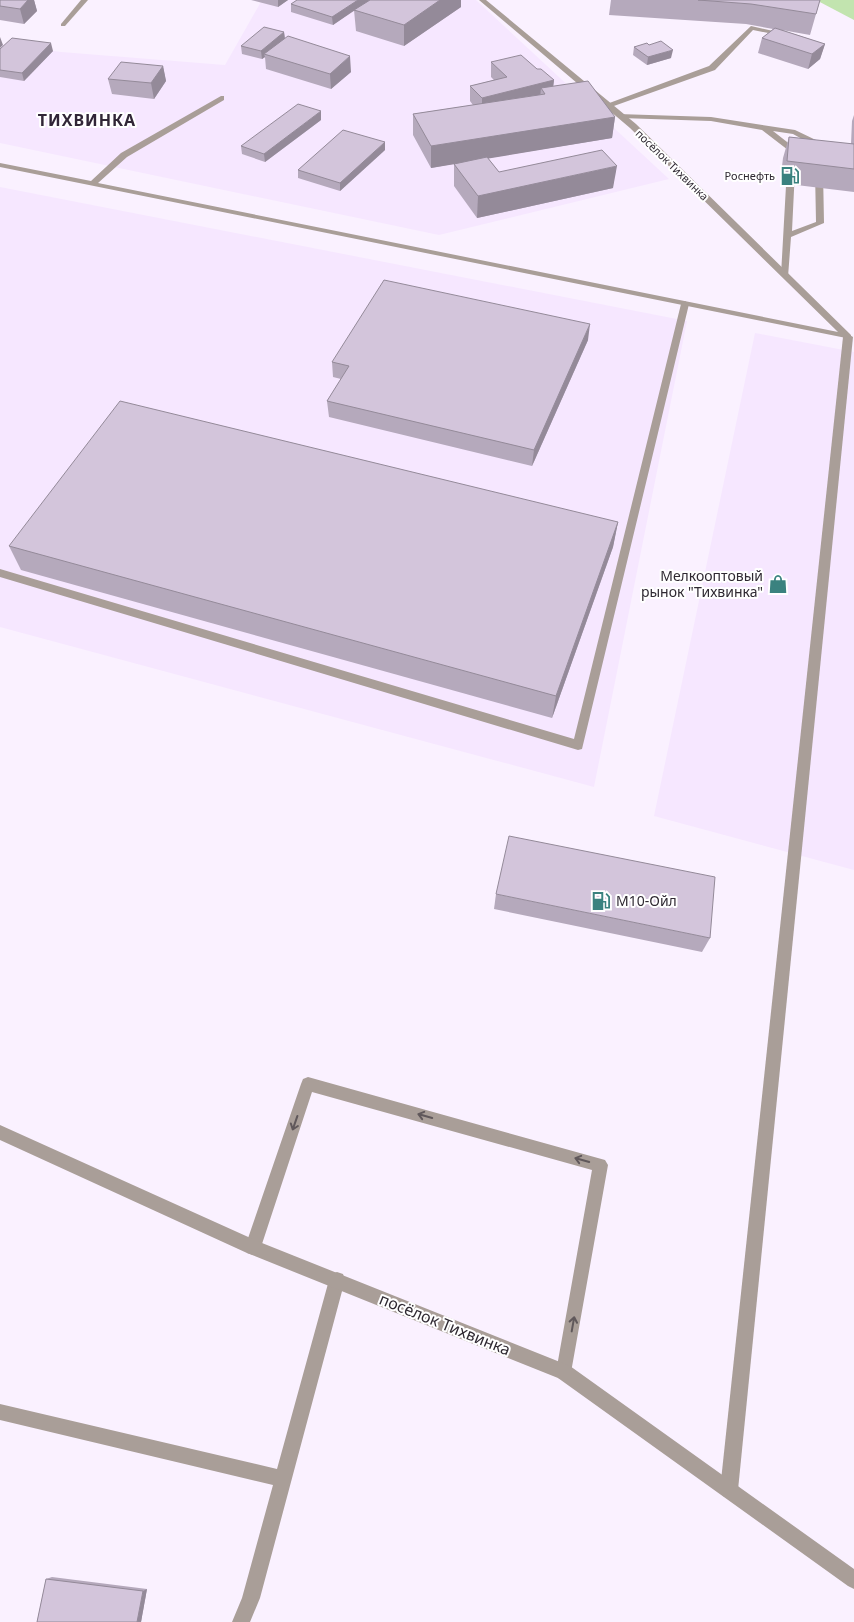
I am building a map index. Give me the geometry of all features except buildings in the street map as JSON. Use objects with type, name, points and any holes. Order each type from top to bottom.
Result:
[{"type":"street","points":[[63,25],[85,0]]},
{"type":"street","name":"посёлок Тихвинка","points":[[482,0],[621,116],[851,338]]},
{"type":"street","points":[[608,105],[712,68],[751,28],[796,36]]},
{"type":"street","points":[[93,184],[124,155],[221,98]]},
{"type":"street","points":[[621,116],[711,119],[795,132],[817,144],[818,153]]},
{"type":"street","points":[[764,128],[792,149],[785,276]]},
{"type":"street","points":[[788,235],[820,223],[820,163]]},
{"type":"street","points":[[0,165],[851,338],[729,1490]]},
{"type":"street","points":[[0,573],[578,745],[685,304]]},
{"type":"street","points":[[253,1247],[308,1084],[600,1165],[564,1372]]},
{"type":"street","name":"посёлок Тихвинка","points":[[0,1132],[253,1247],[564,1372],[854,1580]]},
{"type":"street","points":[[240,1622],[251,1598],[337,1280]]},
{"type":"street","points":[[0,1412],[283,1479]]},
{"type":"shaded area","points":[[262,0],[476,0],[669,179],[439,235],[0,143],[0,44],[61,52],[225,65]]},
{"type":"shaded area","points":[[0,187],[687,321],[594,787],[0,627]]},
{"type":"shaded area","name":"Мелкооптовый рынок \"Тихвинка\"","points":[[755,333],[854,352],[854,870],[654,816]]},
{"type":"green space","points":[[816,0],[854,0],[854,20]]},
{"type":"place","name":"Роснефть","points":[[790,176]]},
{"type":"place","name":"Мелкооптовый рынок \"Тихвинка\"","points":[[778,584]]},
{"type":"place","name":"М10-Ойл","points":[[601,901]]},
{"type":"district","name":"ТИХВИНКА","points":[[87,120]]}]
